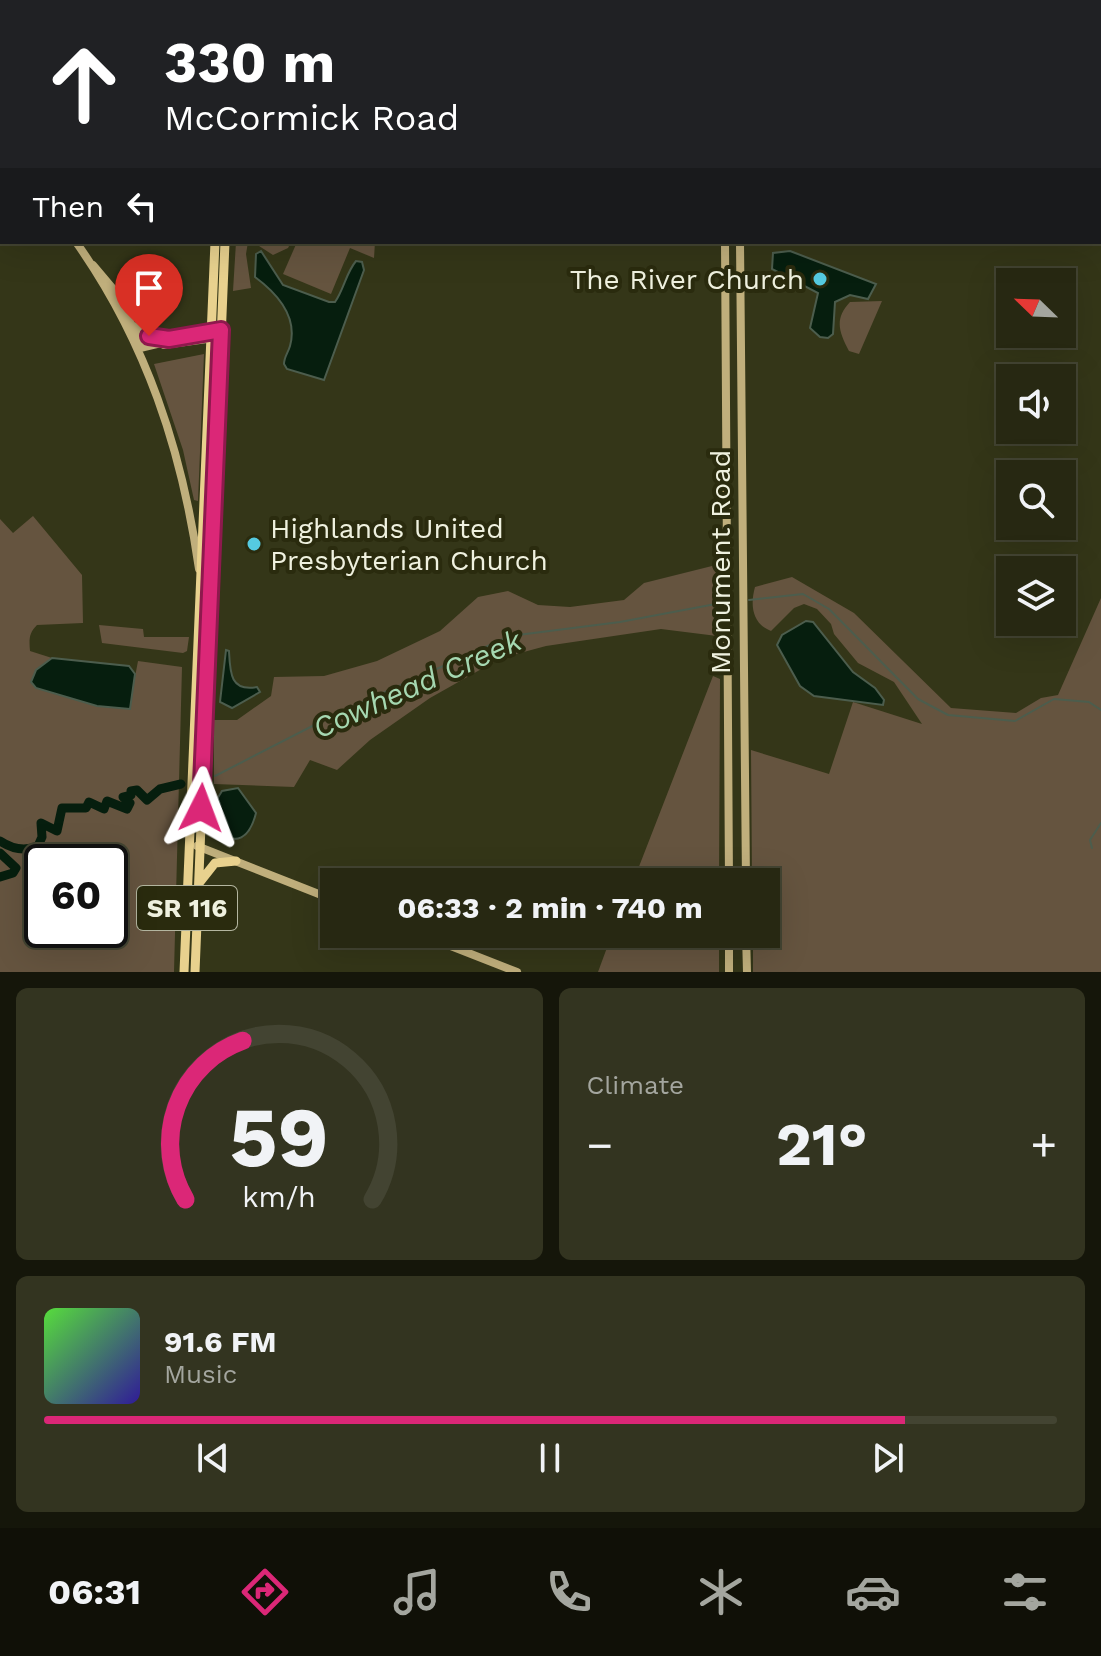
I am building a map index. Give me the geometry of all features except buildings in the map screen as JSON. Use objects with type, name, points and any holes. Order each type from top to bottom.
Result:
[{"type":"main road","points":[[77,244],[140,348],[178,453],[200,578]]},
{"type":"main road","name":"SR 116","points":[[184,972],[212,562],[215,244]]},
{"type":"main road","name":"SR 116","points":[[195,972],[200,578],[225,244]]},
{"type":"main road","name":"Monument Road","points":[[725,244],[729,868]]},
{"type":"main road","name":"Monument Road","points":[[740,244],[746,868]]},
{"type":"main road","points":[[92,265],[120,297],[141,340],[140,348]]},
{"type":"main road","points":[[131,321],[149,336],[169,339],[216,334]]},
{"type":"main road","points":[[140,348],[216,334]]},
{"type":"main road","points":[[155,345],[169,339]]},
{"type":"main road","points":[[203,517],[207,557],[212,562]]},
{"type":"main road","points":[[728,751],[744,751]]},
{"type":"main road","points":[[195,845],[320,894]]},
{"type":"main road","points":[[198,885],[206,870],[215,863],[236,861]]},
{"type":"main road","points":[[456,948],[517,972]]},
{"type":"main road","points":[[729,948],[729,972]]},
{"type":"main road","points":[[746,948],[747,972]]},
{"type":"shaded area","points":[[236,244],[248,244],[246,254],[251,288],[233,291]]},
{"type":"shaded area","points":[[256,244],[290,244],[288,248],[273,255]]},
{"type":"shaded area","points":[[296,244],[375,244],[374,258],[350,248],[331,294],[283,274]]},
{"type":"shaded area","points":[[261,251],[283,285],[329,302],[335,302],[356,261],[362,262],[364,270],[324,380],[287,369],[284,364],[292,335],[291,325],[278,299],[255,277],[256,254]]},
{"type":"shaded area","points":[[790,251],[876,284],[868,299],[850,295],[835,302],[833,334],[828,338],[820,337],[810,328],[818,293],[772,269],[773,253]]},
{"type":"shaded area","points":[[882,301],[859,354],[849,351],[840,326],[845,308],[850,302]]},
{"type":"shaded area","points":[[204,354],[198,501],[194,500],[183,450],[154,364]]},
{"type":"shaded area","points":[[33,516],[82,575],[83,623],[37,625],[31,634],[30,651],[52,658],[36,670],[36,688],[98,706],[129,709],[138,661],[182,667],[174,972],[0,972],[0,519],[13,533]]},
{"type":"shaded area","points":[[720,564],[717,636],[661,629],[546,646],[501,658],[430,698],[370,740],[337,770],[310,760],[294,787],[214,784],[214,720],[237,720],[271,696],[274,677],[324,676],[377,661],[440,631],[478,597],[508,591],[538,605],[570,607],[624,600],[644,583]]},
{"type":"shaded area","points":[[792,577],[854,613],[951,708],[1016,713],[1041,698],[1058,695],[1101,598],[1101,972],[753,972],[753,948],[780,948],[780,868],[752,868],[751,750],[829,774],[853,702],[922,724],[894,682],[858,663],[817,609],[804,604],[794,608],[771,631],[760,624],[753,607],[755,587]]},
{"type":"shaded area","points":[[806,621],[813,622],[853,672],[875,688],[884,700],[883,705],[814,696],[800,686],[777,645],[782,635]]},
{"type":"shaded area","points":[[99,625],[143,629],[144,637],[189,637],[187,651],[102,643]]},
{"type":"shaded area","points":[[226,650],[229,651],[233,679],[241,686],[257,687],[260,692],[232,708],[220,702]]},
{"type":"shaded area","points":[[52,658],[129,666],[135,674],[130,709],[97,706],[36,688],[31,682],[36,670]]},
{"type":"shaded area","points":[[713,676],[720,679],[719,868],[638,868]]},
{"type":"shaded area","points":[[238,788],[256,813],[246,834],[236,839],[216,828],[217,799],[222,791]]},
{"type":"shaded area","points":[[607,948],[719,948],[719,972],[598,972]]},
{"type":"waterway","name":"Cowhead Creek","points":[[749,600],[803,594],[829,609],[918,699],[948,715],[1015,721],[1054,699],[1089,702],[1101,710]]},
{"type":"waterway","name":"Cowhead Creek","points":[[215,776],[330,717],[510,636],[620,622],[721,603]]},
{"type":"waterway","name":"Cowhead Creek","points":[[0,841],[18,849],[33,848],[38,846],[42,837],[41,823],[57,831],[62,808],[86,808],[89,802],[104,809],[107,801],[127,809],[130,803],[123,797],[131,795],[131,791],[137,790],[147,800],[160,789],[181,784]]},
{"type":"waterway","name":"Cowhead Creek","points":[[1092,848],[1090,840],[1101,823]]},
{"type":"waterway","name":"Cowhead Creek","points":[[0,853],[16,868],[13,873],[0,877]]},
{"type":"place","name":"The River Church","points":[[820,279]]},
{"type":"place","name":"Highlands United Presbyterian Church","points":[[254,544]]},
{"type":"route","points":[[149,336],[169,339],[221,330],[201,808]]}]
